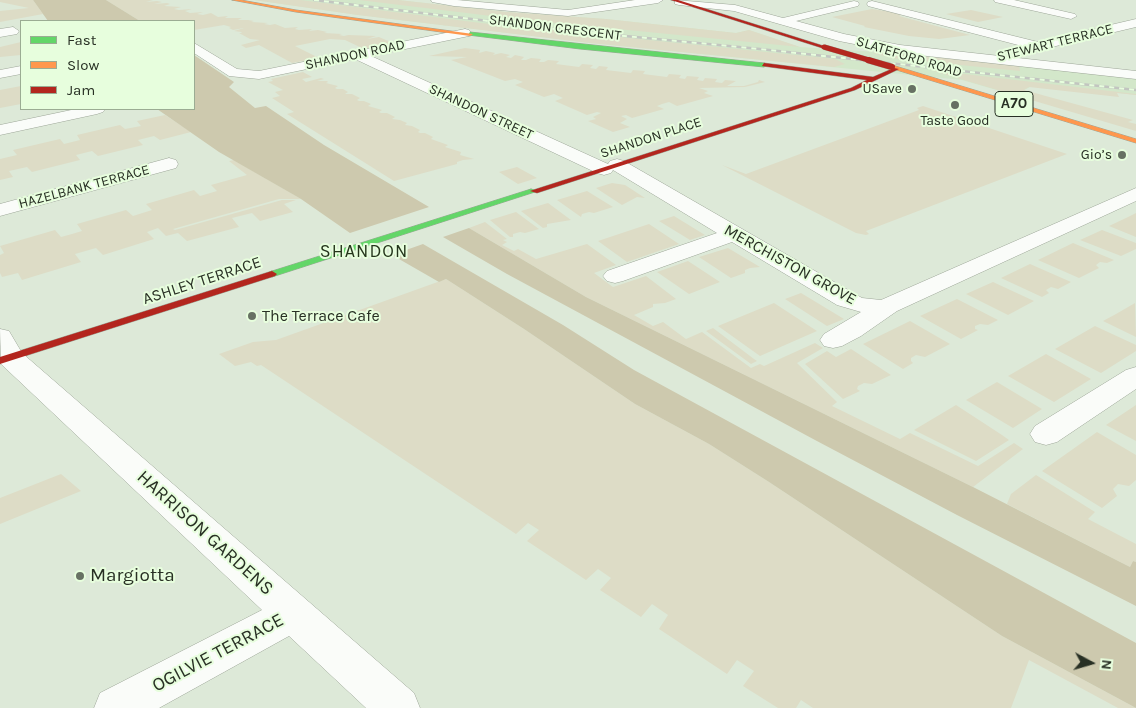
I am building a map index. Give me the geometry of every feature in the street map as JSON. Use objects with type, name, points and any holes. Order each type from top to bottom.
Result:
[{"type":"street","name":"SHANDON CRESCENT","points":[[234,0],[296,11],[465,33],[580,47],[806,69],[873,79]]},
{"type":"street","points":[[436,0],[568,13],[658,0]]},
{"type":"street","points":[[999,0],[1071,16]]},
{"type":"street","name":"STEWART TERRACE","points":[[681,1],[746,10],[882,46],[999,60],[1000,56],[1004,54],[1136,23]]},
{"type":"street","name":"SLATEFORD ROAD","points":[[681,1],[1136,142]]},
{"type":"street","points":[[785,21],[854,4]]},
{"type":"street","points":[[872,4],[1036,46]]},
{"type":"street","points":[[0,33],[13,31]]},
{"type":"street","name":"SHANDON ROAD","points":[[195,48],[232,72],[245,75],[265,74],[465,33]]},
{"type":"street","name":"SHANDON STREET","points":[[358,55],[610,167]]},
{"type":"street","points":[[999,60],[1136,75]]},
{"type":"street","name":"SHANDON PLACE","points":[[414,230],[853,89],[894,68]]},
{"type":"street","points":[[0,74],[20,70]]},
{"type":"street","points":[[0,130],[92,110]]},
{"type":"street","name":"HAZELBANK TERRACE","points":[[0,210],[168,164]]},
{"type":"street","name":"MERCHISTON GROVE","points":[[610,167],[735,234],[851,302],[866,307],[888,306],[1136,194]]},
{"type":"street","name":"ASHLEY TERRACE","points":[[4,352],[414,230]]},
{"type":"street","points":[[614,276],[735,234]]},
{"type":"street","points":[[833,340],[888,306]]},
{"type":"street","name":"HARRISON GARDENS","points":[[4,352],[398,708]]},
{"type":"street","points":[[1046,434],[1136,376]]},
{"type":"street","name":"OGILVIE TERRACE","points":[[116,708],[294,613]]},
{"type":"shaded area","points":[[0,0],[33,0],[43,14],[0,22],[0,11],[29,8],[0,2]]},
{"type":"shaded area","points":[[33,0],[106,0],[138,20],[47,20]]},
{"type":"shaded area","points":[[106,0],[153,0],[146,2],[157,1],[162,2],[154,4],[167,3],[170,4],[164,6],[181,7],[174,9],[179,10],[192,9],[185,11],[190,13],[203,12],[197,14],[203,15],[211,13],[218,17],[242,18],[238,20],[268,23],[264,24],[270,25],[275,24],[285,28],[298,27],[295,29],[312,29],[309,31],[318,30],[327,32],[324,33],[342,34],[339,35],[344,36],[376,36],[367,39],[379,37],[393,43],[364,49],[345,40],[330,39],[295,46],[319,58],[292,63],[259,45],[246,48],[241,45],[260,40],[250,39],[239,33],[241,32],[234,31],[244,28],[233,30],[229,28],[231,27],[224,25],[195,30],[195,20],[138,20]]},
{"type":"shaded area","points":[[254,0],[398,0],[736,33],[749,30],[800,47],[878,52],[1136,77],[1136,95],[1036,84],[1014,95],[962,80],[590,43],[358,15]]},
{"type":"shaded area","points":[[254,0],[300,0],[481,23],[835,59],[845,64],[834,67],[590,43],[358,15]]},
{"type":"shaded area","points":[[359,0],[398,0],[736,33],[749,30],[800,47],[516,19]]},
{"type":"shaded area","points":[[872,9],[905,14],[899,16],[970,35],[939,39],[909,36],[864,27],[832,17]]},
{"type":"shaded area","points":[[971,10],[1003,17],[978,22],[946,14]]},
{"type":"shaded area","points":[[20,42],[20,55],[0,57],[0,47]]},
{"type":"shaded area","points":[[465,48],[480,50],[479,53],[486,51],[495,53],[493,55],[501,53],[510,55],[506,57],[511,58],[515,55],[524,57],[521,60],[531,58],[541,59],[539,62],[548,60],[559,61],[556,64],[579,67],[582,64],[593,65],[590,68],[608,67],[606,70],[631,73],[633,70],[645,71],[643,74],[667,77],[669,74],[681,75],[679,78],[685,79],[687,76],[699,77],[697,80],[703,81],[705,78],[717,79],[715,82],[722,83],[725,80],[736,81],[727,86],[744,86],[759,80],[765,82],[745,87],[699,88],[708,91],[704,93],[713,96],[677,106],[669,102],[657,106],[664,109],[632,118],[626,115],[621,116],[627,119],[620,123],[630,127],[613,132],[588,121],[596,119],[593,117],[601,113],[597,112],[587,115],[555,101],[563,98],[554,94],[544,97],[515,85],[523,82],[515,79],[505,81],[451,60],[467,57],[429,56]]},
{"type":"shaded area","points":[[873,53],[1019,65],[1020,71],[891,58]]},
{"type":"shaded area","points":[[195,56],[234,82],[229,87],[255,108],[266,106],[324,145],[429,207],[350,233],[301,199],[219,152],[158,110],[195,110]]},
{"type":"shaded area","points":[[930,70],[1136,94],[1117,93],[1119,97],[1029,87],[1024,90],[1133,120],[1128,122],[1136,124],[1136,131]]},
{"type":"shaded area","points":[[303,72],[312,77],[302,79],[306,82],[324,79],[317,81],[327,81],[326,83],[338,86],[335,88],[348,92],[345,94],[352,94],[360,98],[357,100],[371,104],[368,106],[382,110],[379,112],[381,113],[387,113],[395,117],[392,119],[407,123],[405,125],[412,126],[420,130],[418,132],[433,137],[431,139],[448,145],[445,147],[461,152],[460,155],[474,159],[463,160],[457,162],[457,164],[394,181],[287,114],[294,112],[272,98],[280,96],[275,92],[283,90],[268,82],[273,81],[271,79]]},
{"type":"shaded area","points":[[20,86],[20,104],[0,108],[0,90]]},
{"type":"shaded area","points":[[923,106],[1067,154],[866,231],[869,234],[866,235],[856,233],[722,165],[746,174],[919,110],[917,108]]},
{"type":"shaded area","points":[[165,115],[191,132],[160,140],[154,136],[138,140],[143,145],[98,156],[92,151],[76,155],[80,160],[32,172],[27,167],[9,171],[13,177],[0,180],[0,159],[17,155],[13,150],[60,139],[64,144],[80,140],[77,135],[120,125],[125,129],[141,126],[137,121]]},
{"type":"shaded area","points":[[234,160],[301,199],[279,199],[173,229],[282,200],[296,200],[284,204],[293,212],[260,221],[252,213],[232,218],[239,227],[187,241],[178,233],[166,236],[158,228],[147,232],[154,239],[103,255],[96,248],[75,254],[81,262],[22,280],[18,273],[2,277],[0,273],[0,255],[4,253],[0,246],[55,230],[61,237],[72,234],[82,231],[77,224],[126,210],[133,216],[152,210],[146,204],[194,190],[200,196],[217,191],[211,185],[247,175],[229,161]]},
{"type":"shaded area","points":[[517,167],[537,178],[518,184],[499,172]]},
{"type":"shaded area","points":[[612,183],[625,185],[645,198],[637,197],[622,205],[596,188]]},
{"type":"shaded area","points":[[587,191],[613,207],[594,213],[582,214],[581,217],[557,200]]},
{"type":"shaded area","points":[[548,203],[571,220],[547,224],[547,227],[543,228],[521,211]]},
{"type":"shaded area","points":[[516,212],[539,229],[525,233],[520,232],[510,237],[490,220]]},
{"type":"shaded area","points":[[1136,213],[1136,237],[1109,226],[1126,218]]},
{"type":"shaded area","points":[[674,216],[705,235],[690,240],[659,221]]},
{"type":"shaded area","points":[[485,222],[507,239],[503,240],[507,242],[502,245],[514,251],[518,249],[536,259],[587,244],[616,265],[594,273],[613,287],[646,276],[676,299],[665,303],[653,304],[653,307],[634,315],[653,326],[663,322],[686,339],[702,332],[751,368],[760,364],[764,366],[815,343],[823,348],[797,363],[837,402],[832,406],[900,439],[910,433],[978,466],[1014,443],[1023,449],[973,487],[586,297],[469,228]]},
{"type":"shaded area","points":[[649,224],[679,244],[627,262],[598,241]]},
{"type":"shaded area","points":[[469,228],[586,297],[973,487],[1130,567],[1133,561],[1136,562],[1136,606],[815,440],[507,274],[443,237]]},
{"type":"shaded area","points":[[1102,230],[1136,243],[1136,249],[1121,256],[1080,240]]},
{"type":"shaded area","points":[[1073,243],[1114,260],[1107,263],[1100,262],[1096,265],[1099,268],[1079,278],[1038,260]]},
{"type":"shaded area","points":[[423,244],[563,325],[634,370],[1136,643],[1136,708],[1002,636],[769,482],[709,444],[635,404],[446,279],[439,282],[392,255]]},
{"type":"shaded area","points":[[728,248],[760,267],[750,268],[745,270],[745,273],[731,278],[699,257]]},
{"type":"shaded area","points":[[688,261],[720,282],[689,294],[657,272]]},
{"type":"shaded area","points":[[1030,264],[1071,282],[1058,289],[1051,287],[1046,290],[1049,293],[1042,297],[1001,278]]},
{"type":"shaded area","points":[[446,279],[635,404],[709,444],[769,482],[1002,636],[1136,708],[1118,708],[1029,660],[1011,708],[813,708],[801,700],[796,708],[778,708],[743,686],[754,671],[737,660],[727,674],[659,629],[668,615],[652,604],[641,617],[600,590],[611,578],[598,569],[586,580],[527,541],[539,530],[528,523],[516,534],[261,365],[257,366],[251,362],[235,366],[219,354],[253,342],[276,340]]},
{"type":"shaded area","points":[[993,282],[1034,301],[1008,315],[966,294]]},
{"type":"shaded area","points":[[801,293],[844,319],[827,326],[785,299]]},
{"type":"shaded area","points":[[957,299],[998,320],[988,325],[980,324],[975,326],[975,329],[978,330],[961,339],[920,316]]},
{"type":"shaded area","points":[[774,303],[817,331],[760,356],[718,326]]},
{"type":"shaded area","points":[[1135,303],[1136,337],[1103,321],[1116,314]]},
{"type":"shaded area","points":[[910,321],[950,344],[925,357],[916,355],[911,358],[913,363],[903,369],[863,344]]},
{"type":"shaded area","points":[[1095,326],[1136,345],[1136,351],[1101,373],[1055,349]]},
{"type":"shaded area","points":[[713,328],[757,361],[751,364],[706,331]]},
{"type":"shaded area","points":[[851,349],[891,375],[872,384],[864,383],[858,386],[857,389],[860,391],[843,399],[805,364],[827,351],[836,357]]},
{"type":"shaded area","points":[[1046,354],[1091,379],[1054,402],[1008,376]]},
{"type":"shaded area","points":[[997,382],[1042,409],[1013,428],[966,400]]},
{"type":"shaded area","points":[[956,405],[1009,440],[976,461],[914,430]]},
{"type":"shaded area","points":[[1136,405],[1136,441],[1106,425]]},
{"type":"shaded area","points":[[1097,432],[1136,455],[1136,480],[1129,486],[1118,484],[1113,489],[1117,496],[1102,508],[1042,471]]},
{"type":"shaded area","points":[[61,474],[81,491],[0,524],[0,498]]},
{"type":"shaded area","points":[[1036,475],[1095,512],[1088,519],[1136,544],[1136,562],[1133,561],[1130,567],[1007,504],[1011,494]]},
{"type":"railway","points":[[314,0],[563,30],[760,49],[1136,90]]},
{"type":"traffic: fast","points":[[470,34],[764,65]]},
{"type":"traffic: fast","points":[[272,274],[534,191]]},
{"type":"traffic: slow","points":[[234,0],[296,11],[470,34]]},
{"type":"traffic: slow","points":[[892,67],[1136,141]]},
{"type":"traffic: jam","points":[[673,0],[824,47]]},
{"type":"traffic: jam","points":[[824,47],[892,67]]},
{"type":"traffic: jam","points":[[764,65],[873,79]]},
{"type":"traffic: jam","points":[[534,191],[853,89],[896,69]]},
{"type":"traffic: jam","points":[[0,361],[272,274]]},
{"type":"place","name":"USave","points":[[912,89]]},
{"type":"place","name":"Taste Good","points":[[955,105]]},
{"type":"place","name":"Gio’s","points":[[1122,155]]},
{"type":"place","name":"The Terrace Cafe","points":[[252,316]]},
{"type":"place","name":"Margiotta","points":[[80,576]]},
{"type":"district","name":"SHANDON","points":[[364,252]]}]
